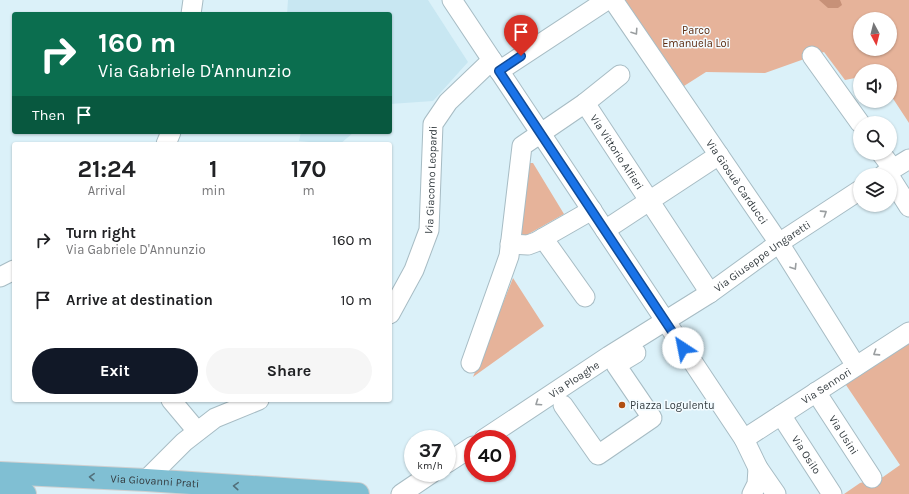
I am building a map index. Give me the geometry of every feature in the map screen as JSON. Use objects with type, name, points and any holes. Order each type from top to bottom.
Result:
[{"type":"main road","name":"Via Giovanni Prati","points":[[0,473],[146,480],[358,494]]},
{"type":"main road","points":[[0,494],[25,494]]},
{"type":"street","points":[[191,12],[193,0]]},
{"type":"street","points":[[452,0],[744,439],[758,468],[776,494]]},
{"type":"street","name":"Via Giacomo Leopardi","points":[[392,310],[414,270],[428,230],[433,124],[448,102],[496,65],[607,0]]},
{"type":"street","name":"Via Giosuè Carducci","points":[[613,0],[779,243],[856,366]]},
{"type":"street","points":[[812,56],[855,116]]},
{"type":"street","name":"Via Vittorio Alfieri","points":[[540,133],[585,103],[620,75]]},
{"type":"street","name":"Via Vittorio Alfieri","points":[[585,103],[710,293]]},
{"type":"street","points":[[471,363],[508,256],[522,146],[540,133]]},
{"type":"street","name":"Via Vittorio Alfieri","points":[[605,230],[719,156]]},
{"type":"street","points":[[896,168],[909,159]]},
{"type":"street","points":[[897,188],[909,207]]},
{"type":"street","name":"Via Giuseppe Ungaretti","points":[[668,326],[710,293],[779,243],[853,195]]},
{"type":"street","points":[[510,244],[528,245],[592,210]]},
{"type":"street","points":[[543,238],[585,297]]},
{"type":"street","points":[[0,277],[12,271]]},
{"type":"street","points":[[563,405],[598,455],[652,418],[616,365],[668,326]]},
{"type":"street","name":"Via Ploaghe","points":[[498,430],[609,356],[668,326]]},
{"type":"street","name":"Via Sennori","points":[[744,439],[909,332]]},
{"type":"street","name":"Via Usini","points":[[816,392],[872,478]]},
{"type":"street","points":[[173,402],[197,431]]},
{"type":"street","points":[[146,480],[184,442],[215,418],[254,402]]},
{"type":"street","name":"Via Osilo","points":[[781,415],[832,494]]},
{"type":"street","points":[[752,494],[757,484],[758,468]]},
{"type":"street","points":[[401,494],[419,482]]},
{"type":"shaded area","points":[[288,0],[428,0],[468,62],[433,101],[392,104],[392,12],[287,12]]},
{"type":"shaded area","points":[[819,0],[840,0],[842,5],[838,8],[828,8]]},
{"type":"shaded area","points":[[301,134],[352,134],[342,142],[299,141]]},
{"type":"green space","name":"Parco Emanuela Loi","points":[[624,0],[909,0],[909,123],[897,105],[897,64],[853,64],[853,78],[845,80],[824,52],[765,73],[706,72],[684,86]]},
{"type":"green space","points":[[529,163],[533,163],[564,214],[525,236],[521,234],[521,230]]},
{"type":"green space","points":[[513,278],[544,326],[473,377]]},
{"type":"green space","points":[[909,342],[909,494],[844,494],[860,483],[883,477],[900,465],[844,382]]},
{"type":"place","name":"Piazza Logulentu","points":[[622,405]]},
{"type":"route","points":[[521,56],[499,71],[683,348]]}]
